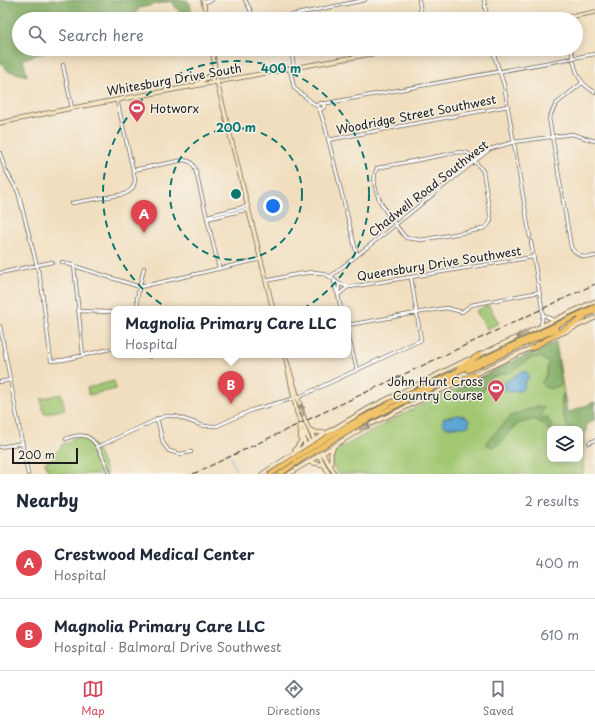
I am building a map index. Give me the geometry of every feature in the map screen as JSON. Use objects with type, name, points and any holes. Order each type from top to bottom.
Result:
[{"type":"highway","points":[[271,474],[380,409],[595,307]]},
{"type":"highway","points":[[330,439],[393,407],[595,311]]},
{"type":"highway","points":[[532,348],[595,311]]},
{"type":"highway","points":[[432,384],[479,355]]},
{"type":"highway","points":[[426,392],[475,375]]},
{"type":"highway","points":[[280,474],[301,457]]},
{"type":"main road","points":[[203,1],[205,12]]},
{"type":"main road","points":[[583,14],[595,12]]},
{"type":"main road","points":[[213,56],[217,82],[272,306]]},
{"type":"main road","name":"Whitesburg Drive South","points":[[0,123],[72,108],[360,56]]},
{"type":"main road","points":[[193,86],[210,76],[214,64]]},
{"type":"main road","points":[[220,93],[223,84],[227,80]]},
{"type":"main road","points":[[289,474],[322,452],[330,439],[380,402],[595,300]]},
{"type":"main road","points":[[262,474],[313,441],[330,439],[389,415],[595,318]]},
{"type":"main road","points":[[286,360],[308,429],[318,455],[329,474]]},
{"type":"main road","points":[[286,360],[301,441],[297,449],[286,459]]},
{"type":"main road","points":[[297,413],[301,423],[322,452],[335,474]]},
{"type":"main road","points":[[301,423],[305,446]]},
{"type":"main road","points":[[308,429],[330,439]]},
{"type":"main road","points":[[330,439],[331,468]]},
{"type":"main road","points":[[301,449],[308,452],[309,462]]},
{"type":"main road","points":[[309,462],[324,465]]},
{"type":"street","points":[[203,1],[212,0]]},
{"type":"street","points":[[245,0],[251,12]]},
{"type":"street","points":[[307,12],[366,0]]},
{"type":"street","points":[[419,0],[421,12]]},
{"type":"street","points":[[484,0],[486,12]]},
{"type":"street","points":[[291,56],[294,88],[321,106],[595,54]]},
{"type":"street","points":[[494,56],[508,106],[530,237]]},
{"type":"street","points":[[573,58],[578,76],[582,83],[595,92]]},
{"type":"street","points":[[63,65],[72,108]]},
{"type":"street","points":[[582,83],[556,104],[549,118],[571,247],[575,254],[580,256],[587,258],[595,256]]},
{"type":"street","points":[[72,203],[128,193],[135,183],[118,100]]},
{"type":"street","points":[[321,106],[357,255]]},
{"type":"street","name":"Woodridge Street Southwest","points":[[328,140],[508,106]]},
{"type":"street","name":"Chadwell Road Southwest","points":[[330,277],[475,161],[496,146],[572,134],[595,141]]},
{"type":"street","points":[[459,152],[468,153],[475,161],[483,171],[488,198],[491,220],[487,228],[421,240],[412,240],[406,238],[381,205],[374,173],[377,168],[459,152]]},
{"type":"street","points":[[0,153],[5,169],[18,192],[37,266],[41,283],[51,360],[53,362],[111,349]]},
{"type":"street","points":[[133,170],[184,160],[191,162],[195,168],[219,268]]},
{"type":"street","points":[[207,218],[249,207]]},
{"type":"street","points":[[531,242],[543,314],[543,320],[540,326]]},
{"type":"street","name":"Queensbury Drive Southwest","points":[[330,277],[339,285],[348,287],[533,257]]},
{"type":"street","points":[[62,262],[140,287],[261,259]]},
{"type":"street","points":[[0,273],[52,262]]},
{"type":"street","points":[[74,265],[83,355]]},
{"type":"street","points":[[138,306],[137,298],[144,268]]},
{"type":"street","points":[[266,281],[314,272],[322,273],[330,277]]},
{"type":"street","points":[[97,447],[157,418],[175,416],[204,426],[214,426],[247,412],[298,398],[421,340],[411,277]]},
{"type":"street","name":"Queensbury Drive Southwest","points":[[333,280],[338,295],[348,287]]},
{"type":"street","points":[[339,285],[338,295],[341,306]]},
{"type":"street","points":[[351,324],[416,312],[447,308],[460,312],[471,306],[539,292]]},
{"type":"street","points":[[78,311],[111,312]]},
{"type":"street","points":[[543,314],[554,320]]},
{"type":"street","points":[[0,326],[28,474]]},
{"type":"street","points":[[351,346],[357,370]]},
{"type":"street","points":[[0,382],[10,380]]},
{"type":"street","points":[[157,418],[163,442],[169,451],[180,454],[191,452]]},
{"type":"street","points":[[66,439],[75,435],[85,435],[90,438],[97,447],[110,474]]},
{"type":"street","points":[[589,442],[595,440]]},
{"type":"street","points":[[0,447],[23,443]]},
{"type":"green space","points":[[0,0],[187,0],[190,4],[192,12],[179,12],[171,1],[139,8],[136,12],[12,12],[12,56],[33,56],[23,59],[27,76],[8,71],[0,61]]},
{"type":"green space","points":[[488,305],[499,323],[487,329],[476,311]]},
{"type":"green space","name":"John Hunt Cross Country Course","points":[[556,341],[567,413],[574,426],[547,426],[547,462],[583,462],[583,443],[584,445],[583,474],[338,474],[332,464],[332,453],[399,416]]},
{"type":"green space","points":[[554,342],[562,385],[552,388],[544,387],[542,382],[546,375],[548,363],[540,357],[531,358],[510,372],[492,377],[481,393],[466,399],[457,392],[463,386]]},
{"type":"green space","points":[[114,381],[116,389],[89,395],[87,388]]},
{"type":"green space","points":[[61,394],[65,409],[44,414],[41,399]]},
{"type":"green space","points":[[563,394],[567,413],[595,402],[595,419],[587,424],[584,445],[583,426],[568,426],[562,412]]},
{"type":"green space","points":[[537,406],[544,407],[539,418],[547,417],[552,426],[547,426],[547,429],[543,424],[533,419],[515,426],[500,443],[494,447],[486,445],[488,440],[511,416]]},
{"type":"green space","points":[[80,436],[86,438],[94,446],[107,474],[46,474],[49,473],[45,462],[50,460],[64,443],[68,444],[72,439]]},
{"type":"water","points":[[522,371],[527,372],[529,377],[525,382],[524,388],[513,392],[502,388],[504,383]]},
{"type":"water","points":[[458,415],[464,416],[469,420],[469,425],[466,427],[446,427],[442,423],[444,418]]},
{"type":"waterway","points":[[231,458],[237,471]]},
{"type":"railway","points":[[193,474],[595,284]]},
{"type":"place","name":"Hotworx","points":[[137,123]]},
{"type":"place","name":"Crestwood Medical Center","points":[[144,233]]},
{"type":"place","name":"John Hunt Cross Country Course","points":[[496,403]]},
{"type":"place","name":"Magnolia Primary Care LLC","points":[[231,404]]}]
